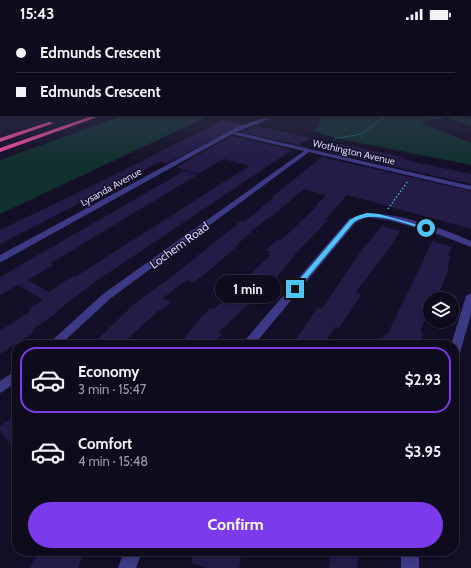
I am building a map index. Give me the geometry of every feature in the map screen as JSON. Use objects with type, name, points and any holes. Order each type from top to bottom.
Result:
[{"type":"highway","points":[[0,150],[97,116]]},
{"type":"highway","points":[[0,140],[56,122]]},
{"type":"street","name":"Lysanda Avenue","points":[[0,259],[248,124],[267,119]]},
{"type":"street","name":"Wothington Avenue","points":[[232,133],[471,188]]},
{"type":"street","name":"Lochem Road","points":[[59,340],[107,296],[309,150]]},
{"type":"street","points":[[251,340],[352,221],[359,217],[367,215],[384,216],[451,235],[471,244]]},
{"type":"street","points":[[458,340],[471,296]]},
{"type":"street","points":[[0,388],[12,379]]},
{"type":"street","points":[[127,568],[131,556]]},
{"type":"street","points":[[410,556],[410,568]]},
{"type":"path","points":[[321,150],[337,138],[362,134],[384,117],[382,116]]},
{"type":"path","points":[[425,116],[443,119]]},
{"type":"path","points":[[384,216],[413,175]]},
{"type":"green space","points":[[122,116],[209,116],[0,214],[0,160]]},
{"type":"green space","points":[[319,116],[442,116],[420,123],[471,143],[471,165],[335,138],[311,130],[318,127],[321,117]]},
{"type":"green space","points":[[442,116],[461,116],[471,119],[471,126]]},
{"type":"building","points":[[223,120],[242,124],[166,164],[160,162],[0,244],[0,230]]},
{"type":"building","points":[[255,126],[310,138],[299,145],[241,132]]},
{"type":"building","points":[[232,136],[292,150],[95,282],[57,311],[58,312],[32,330],[34,332],[22,340],[12,340],[12,346],[0,354],[0,331],[31,311],[29,309],[43,300],[18,285],[0,295],[0,277],[184,171],[197,175],[51,263],[53,265],[28,280],[49,292],[249,166],[224,159],[197,174],[176,167]]},
{"type":"building","points":[[340,144],[399,156],[407,159],[406,160],[471,174],[471,184],[329,152]]},
{"type":"building","points":[[322,157],[471,191],[471,229],[347,195],[325,220],[328,220],[298,251],[277,277],[219,332],[222,334],[217,340],[183,340],[201,317],[211,308],[214,309],[230,294],[236,297],[255,279],[248,276],[271,255],[268,254],[270,252],[266,250],[278,239],[281,240],[290,232],[318,205],[316,205],[326,195],[304,189],[247,235],[210,270],[193,283],[187,280],[163,298],[171,302],[160,311],[159,310],[126,340],[97,340],[134,304],[170,278],[241,221],[243,222],[254,214],[274,197],[272,197]]},
{"type":"building","points":[[382,226],[400,231],[391,246],[355,293],[361,295],[339,328],[335,327],[326,340],[295,340],[318,307],[322,309],[361,251]]},
{"type":"building","points":[[432,241],[452,247],[448,256],[451,257],[447,267],[449,268],[440,291],[443,292],[423,292],[423,324],[420,332],[423,333],[421,340],[382,340],[385,334],[387,335]]},
{"type":"building","points":[[12,417],[12,446],[0,431],[0,426]]},
{"type":"building","points":[[36,556],[82,557],[78,568],[30,568]]},
{"type":"building","points":[[193,556],[241,556],[239,568],[208,568],[191,563]]},
{"type":"building","points":[[330,556],[358,556],[357,568],[329,568]]},
{"type":"route","points":[[295,289],[352,221],[359,217],[379,215],[426,228]]}]
